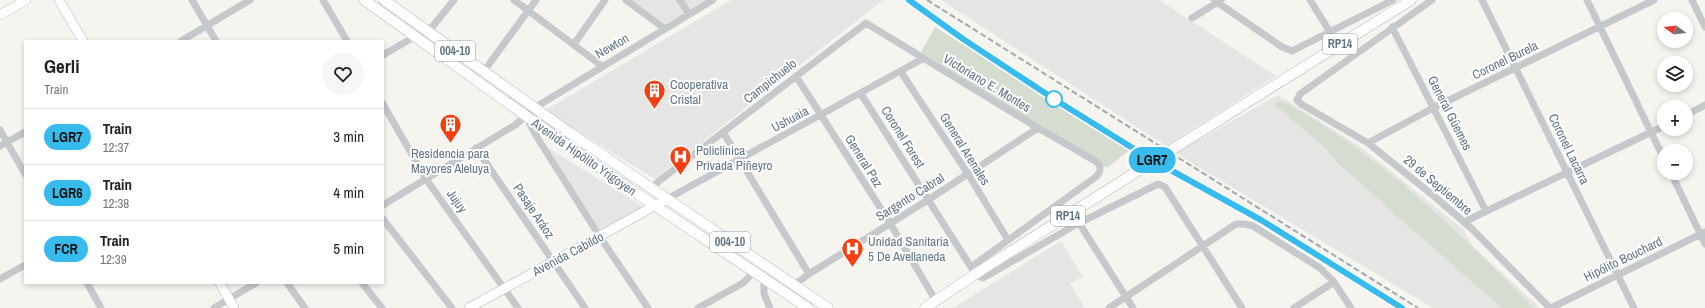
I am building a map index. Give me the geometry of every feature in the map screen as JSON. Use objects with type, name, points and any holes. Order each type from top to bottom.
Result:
[{"type":"main road","name":"Avenida Hipólito Yrigoyen","points":[[364,0],[526,116],[656,206],[808,308]]},
{"type":"main road","name":"Avenida Hipólito Yrigoyen","points":[[384,0],[651,189],[828,308]]},
{"type":"main road","name":"RP14","points":[[925,308],[974,271],[1411,0]]},
{"type":"street","points":[[0,15],[26,0]]},
{"type":"street","points":[[60,0],[81,40]]},
{"type":"street","points":[[192,0],[215,40]]},
{"type":"street","points":[[183,40],[250,0]]},
{"type":"street","points":[[323,0],[346,40]]},
{"type":"street","points":[[384,54],[440,20],[454,0]]},
{"type":"street","points":[[514,0],[602,66]]},
{"type":"street","points":[[484,71],[536,0]]},
{"type":"street","points":[[574,44],[605,0]]},
{"type":"street","points":[[626,0],[665,29]]},
{"type":"street","points":[[680,0],[689,14]]},
{"type":"street","name":"Newton","points":[[384,204],[515,125],[535,108],[602,66],[713,0]]},
{"type":"street","points":[[1310,0],[1330,32]]},
{"type":"street","points":[[1192,18],[1218,1],[1288,51],[1296,50],[1393,0]]},
{"type":"street","points":[[1392,27],[1432,0]]},
{"type":"street","name":"Coronel Lacarra","points":[[1482,0],[1634,308]]},
{"type":"street","points":[[1587,0],[1657,144]]},
{"type":"street","name":"Coronel Burela","points":[[1368,143],[1433,108],[1654,0]]},
{"type":"street","points":[[1692,0],[1705,27]]},
{"type":"street","name":"Victoriano E. Montes","points":[[866,23],[1038,128],[1097,162],[1100,168],[1097,176],[1008,240]]},
{"type":"street","name":"Campichuelo","points":[[651,189],[658,181],[866,23]]},
{"type":"street","name":"29 de Septiembre","points":[[1392,27],[1300,94],[1297,100],[1301,104],[1368,143],[1464,222],[1551,308]]},
{"type":"street","name":"General Güemes","points":[[1392,27],[1486,210]]},
{"type":"street","name":"Ushuaia","points":[[667,199],[861,94],[924,58]]},
{"type":"street","name":"General Arenales","points":[[901,72],[968,174],[1008,240]]},
{"type":"street","name":"General Paz","points":[[796,76],[890,223],[936,301]]},
{"type":"street","name":"Coronel Forest","points":[[861,94],[974,271]]},
{"type":"street","points":[[1693,111],[1705,105]]},
{"type":"street","name":"Jujuy","points":[[384,106],[426,179],[518,308]]},
{"type":"street","points":[[526,116],[535,134],[600,237],[648,308]]},
{"type":"street","name":"Sargento Cabral","points":[[794,285],[1038,128]]},
{"type":"street","points":[[1464,222],[1486,210],[1657,129]]},
{"type":"street","points":[[0,130],[24,172]]},
{"type":"street","points":[[723,132],[741,159],[809,274]]},
{"type":"street","points":[[0,146],[24,133]]},
{"type":"street","name":"Pasaje Aráoz","points":[[476,148],[585,308]]},
{"type":"street","points":[[1675,180],[1702,233],[1705,244]]},
{"type":"street","points":[[1008,240],[974,271],[983,278],[1079,223],[1158,184],[1165,187],[1242,308]]},
{"type":"street","name":"Avenida Cabildo","points":[[469,308],[667,199]]},
{"type":"street","points":[[384,220],[452,308]]},
{"type":"street","points":[[1079,223],[1133,308]]},
{"type":"street","points":[[1109,308],[1236,224],[1253,226],[1320,268],[1334,282],[1351,308]]},
{"type":"street","name":"Hipólito Bouchard","points":[[1551,308],[1702,233]]},
{"type":"street","points":[[0,279],[24,266]]},
{"type":"street","points":[[698,308],[743,283],[753,271]]},
{"type":"street","points":[[764,278],[764,294],[770,308]]},
{"type":"street","points":[[1294,308],[1334,282]]},
{"type":"street","points":[[88,284],[101,308]]},
{"type":"street","points":[[221,284],[234,308]]},
{"type":"street","points":[[214,308],[254,284]]},
{"type":"street","points":[[288,284],[305,308]]},
{"type":"street","points":[[363,284],[382,308]]},
{"type":"shaded area","points":[[631,0],[709,0],[665,24]]},
{"type":"shaded area","points":[[731,0],[883,0],[655,179],[544,111]]},
{"type":"shaded area","points":[[941,0],[1159,0],[1276,76],[1166,146]]},
{"type":"shaded area","points":[[935,27],[1131,149],[1107,168],[921,52]]},
{"type":"shaded area","points":[[1278,95],[1358,145],[1463,229],[1473,246],[1540,308],[1433,308],[1175,153]]},
{"type":"shaded area","points":[[1282,101],[1351,144],[1384,169],[1446,222],[1533,308],[1502,308],[1406,224],[1338,163],[1323,146],[1274,104]]},
{"type":"shaded area","points":[[545,146],[645,208],[599,233]]},
{"type":"shaded area","points":[[1061,241],[1083,277],[1070,283],[1085,308],[953,308]]},
{"type":"railway","points":[[909,0],[963,39],[1054,99],[1147,157],[1261,220],[1402,308]]},
{"type":"railway","points":[[927,0],[1418,308]]},
{"type":"train","name":"LGR7","points":[[909,0],[963,39],[1054,99],[1147,157],[1261,220],[1402,308]]},
{"type":"place","name":"Cooperativa Cristal","points":[[654,110]]},
{"type":"place","name":"Residencia para Mayores Aleluya","points":[[450,144]]},
{"type":"place","name":"Policlínica Privada Piñeyro","points":[[680,176]]},
{"type":"place","name":"Unidad Sanitaria 5 De Avellaneda","points":[[852,268]]}]
